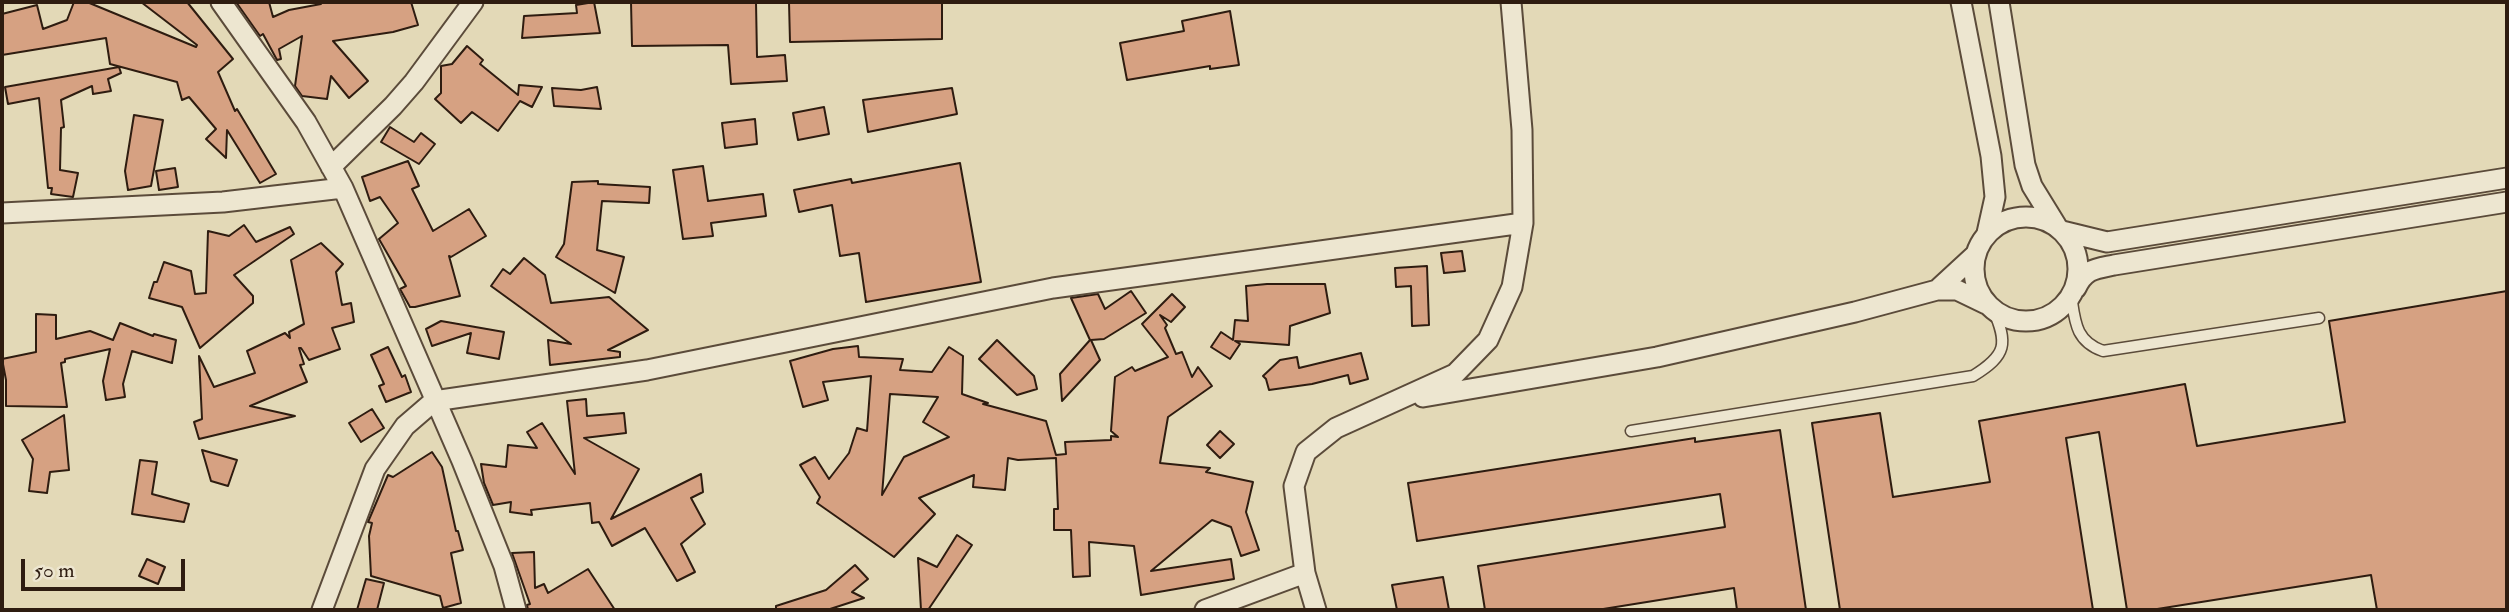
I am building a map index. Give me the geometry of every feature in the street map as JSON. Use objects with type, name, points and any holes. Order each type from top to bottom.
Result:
[{"type":"street","points":[[221,2],[306,122],[342,188],[462,461],[504,566],[516,610]]},
{"type":"street","points":[[331,167],[400,98],[473,2]]},
{"type":"street","points":[[1316,610],[1305,573],[1294,486],[1306,452],[1336,428],[1455,374],[1488,340],[1512,287],[1523,223],[1522,130],[1511,2]]},
{"type":"street","points":[[1937,290],[1975,255],[1987,233],[1995,197],[1991,156],[1961,2]]},
{"type":"street","points":[[1999,2],[2025,165],[2032,186],[2075,248],[2079,266],[2074,291]]},
{"type":"street","points":[[1987,233],[2006,220],[2021,216],[2046,220],[2059,228],[2106,242],[2507,178]]},
{"type":"street","points":[[2,213],[223,202],[342,188]]},
{"type":"street","points":[[1398,401],[1657,357],[1855,312],[1937,290],[1957,290],[2004,317],[2023,322],[2047,318],[2065,305],[2082,276],[2092,270],[2507,202]]},
{"type":"street","points":[[322,610],[376,469],[405,426],[434,401],[647,370],[1053,288],[1523,223]]},
{"type":"street","points":[[1975,255],[1974,280],[1989,306]]},
{"type":"street","points":[[1205,610],[1305,573]]},
{"type":"lane","points":[[2074,291],[2078,332],[2089,346],[2103,351],[2319,318]]},
{"type":"lane","points":[[1631,431],[1973,376],[1992,365],[2003,347],[2003,331],[1989,306]]},
{"type":"building","points":[[74,2],[87,2],[196,47],[197,45],[141,2],[187,2],[233,59],[218,72],[235,111],[237,109],[276,174],[260,183],[227,130],[226,158],[206,139],[216,129],[189,97],[182,100],[177,82],[110,64],[106,38],[2,55],[2,14],[37,5],[43,29],[67,20]]},
{"type":"building","points":[[236,2],[269,2],[273,17],[289,10],[321,4],[320,2],[411,2],[418,25],[393,32],[333,41],[368,81],[349,98],[331,76],[327,99],[302,96],[295,86],[302,36],[279,49],[281,59],[277,60],[263,34],[260,36]]},
{"type":"building","points":[[594,2],[600,33],[522,38],[524,16],[577,13],[576,5]]},
{"type":"building","points":[[631,2],[756,2],[757,57],[785,55],[787,81],[731,84],[728,45],[632,46]]},
{"type":"building","points":[[789,2],[942,2],[942,39],[790,42]]},
{"type":"building","points":[[1230,11],[1239,65],[1210,69],[1210,66],[1127,80],[1120,43],[1184,31],[1182,21]]},
{"type":"building","points":[[467,46],[483,60],[480,64],[518,95],[519,85],[542,87],[532,107],[520,101],[498,131],[472,112],[461,123],[435,99],[441,93],[441,66],[452,64]]},
{"type":"building","points":[[119,67],[121,73],[108,79],[111,91],[93,94],[92,86],[61,100],[64,127],[61,128],[60,170],[78,173],[73,197],[51,194],[52,188],[48,188],[39,98],[8,104],[5,87]]},
{"type":"building","points":[[597,87],[601,109],[554,106],[552,88],[581,90]]},
{"type":"building","points":[[952,88],[957,114],[868,132],[863,100]]},
{"type":"building","points":[[824,107],[829,134],[798,140],[793,113]]},
{"type":"building","points":[[134,115],[163,120],[151,186],[128,190],[125,171]]},
{"type":"building","points":[[755,119],[757,144],[725,148],[722,123]]},
{"type":"building","points":[[390,127],[414,142],[421,133],[435,144],[419,164],[381,142]]},
{"type":"building","points":[[408,161],[419,186],[412,189],[433,231],[469,209],[486,236],[449,256],[460,296],[415,307],[410,307],[400,289],[406,286],[379,239],[398,223],[380,197],[370,201],[362,177]]},
{"type":"building","points":[[960,163],[981,282],[866,302],[859,253],[840,256],[832,205],[799,212],[794,190],[851,179],[852,183]]},
{"type":"building","points":[[703,166],[708,201],[763,194],[766,216],[711,223],[713,236],[683,239],[673,170]]},
{"type":"building","points":[[175,168],[178,187],[159,190],[156,171]]},
{"type":"building","points":[[598,181],[598,184],[650,187],[649,203],[602,201],[597,250],[624,257],[615,293],[556,257],[564,244],[572,182]]},
{"type":"building","points":[[244,225],[256,242],[290,227],[294,234],[234,275],[253,296],[253,303],[200,348],[182,307],[149,298],[154,282],[157,282],[164,262],[191,271],[195,294],[206,293],[208,231],[229,236]]},
{"type":"building","points":[[321,243],[343,264],[336,272],[342,305],[351,303],[354,322],[332,328],[340,349],[309,360],[299,348],[304,364],[300,365],[307,382],[250,406],[295,416],[199,439],[194,422],[202,419],[199,356],[214,387],[255,373],[247,351],[285,333],[290,338],[289,332],[304,324],[291,260]]},
{"type":"building","points":[[1462,251],[1465,271],[1444,273],[1441,253]]},
{"type":"building","points":[[524,258],[545,275],[551,303],[609,297],[648,330],[608,350],[620,352],[620,357],[550,365],[548,340],[571,344],[491,286],[503,269],[510,274]]},
{"type":"building","points":[[1427,266],[1429,325],[1412,326],[1411,286],[1396,287],[1395,268]]},
{"type":"building","points":[[1325,284],[1330,313],[1290,326],[1289,345],[1235,341],[1240,344],[1230,359],[1211,347],[1221,332],[1233,340],[1235,320],[1248,321],[1246,286]]},
{"type":"building","points":[[1131,291],[1146,313],[1104,339],[1091,340],[1100,360],[1062,401],[1060,374],[1090,340],[1071,298],[1098,294],[1105,309]]},
{"type":"building","points":[[2507,291],[2507,610],[2377,610],[2371,575],[2151,610],[2127,610],[2099,432],[2066,438],[2093,610],[1840,610],[1812,423],[1880,413],[1893,497],[1990,482],[1979,421],[2185,384],[2197,446],[2345,422],[2329,321]]},
{"type":"building","points":[[1172,294],[1185,307],[1171,322],[1160,315],[1167,325],[1165,328],[1176,354],[1182,352],[1192,377],[1198,367],[1212,386],[1168,417],[1160,463],[1210,468],[1206,472],[1253,482],[1246,512],[1259,550],[1241,556],[1231,527],[1212,520],[1151,571],[1231,559],[1234,579],[1141,595],[1134,546],[1089,542],[1090,576],[1073,577],[1071,530],[1054,530],[1054,509],[1058,509],[1056,458],[1008,458],[1005,490],[973,487],[974,475],[919,498],[935,514],[894,557],[817,503],[820,497],[800,465],[815,457],[829,479],[849,453],[857,428],[867,431],[871,376],[823,382],[828,400],[803,407],[790,361],[833,349],[858,346],[859,357],[903,359],[900,370],[932,372],[949,347],[963,356],[962,394],[988,403],[983,404],[1046,421],[1056,455],[1066,454],[1065,442],[1111,440],[1111,436],[1118,437],[1111,431],[1115,377],[1132,367],[1135,371],[1168,357],[1142,324]],"holes":[[[890,394],[938,397],[923,422],[949,437],[904,457],[882,495]]]},
{"type":"building","points":[[36,314],[56,315],[56,339],[90,331],[113,340],[120,323],[153,336],[154,334],[176,340],[172,363],[132,351],[123,384],[125,397],[106,400],[103,381],[110,349],[65,359],[65,362],[61,363],[67,407],[6,406],[6,380],[2,359],[36,352]]},
{"type":"building","points":[[441,321],[504,332],[499,359],[467,353],[471,333],[432,346],[426,329]]},
{"type":"building","points":[[997,340],[1034,376],[1037,389],[1017,395],[979,359]]},
{"type":"building","points":[[388,347],[402,377],[405,375],[411,392],[386,402],[379,386],[384,384],[371,355]]},
{"type":"building","points":[[1361,353],[1368,379],[1350,384],[1348,375],[1312,384],[1269,390],[1263,376],[1280,360],[1297,357],[1299,368]]},
{"type":"building","points":[[586,399],[587,416],[624,413],[626,433],[584,438],[639,469],[611,519],[701,474],[703,492],[691,498],[705,524],[681,544],[695,572],[677,581],[645,528],[612,546],[599,522],[592,523],[590,503],[531,510],[532,515],[510,512],[511,502],[493,505],[484,483],[481,464],[506,467],[508,445],[537,448],[527,432],[542,423],[575,474],[567,401]]},
{"type":"building","points":[[372,409],[384,428],[361,442],[349,423]]},
{"type":"building","points":[[64,415],[69,470],[50,472],[47,493],[29,491],[33,459],[22,440]]},
{"type":"building","points":[[1780,430],[1806,610],[1737,610],[1734,588],[1597,610],[1485,610],[1478,566],[1725,527],[1720,494],[1417,541],[1408,483],[1695,438],[1695,442]]},
{"type":"building","points":[[1220,431],[1234,444],[1220,458],[1207,445]]},
{"type":"building","points":[[202,450],[237,460],[228,486],[211,481]]},
{"type":"building","points":[[432,452],[442,467],[456,531],[463,550],[451,553],[461,603],[443,608],[440,596],[371,576],[369,536],[372,523],[368,522],[388,475],[393,477]]},
{"type":"building","points":[[140,460],[157,462],[152,494],[189,504],[184,522],[132,514]]},
{"type":"building","points":[[957,535],[972,545],[928,610],[921,610],[918,558],[937,567]]},
{"type":"building","points":[[534,552],[535,588],[544,584],[548,593],[588,569],[615,610],[528,610],[527,605],[530,604],[512,553]]},
{"type":"building","points":[[147,559],[165,567],[158,584],[139,576]]},
{"type":"building","points":[[855,565],[868,579],[852,592],[864,598],[827,610],[776,610],[776,606],[826,590]]},
{"type":"building","points":[[1443,577],[1449,610],[1397,610],[1392,585]]},
{"type":"building","points":[[366,579],[384,583],[377,610],[357,610]]}]
